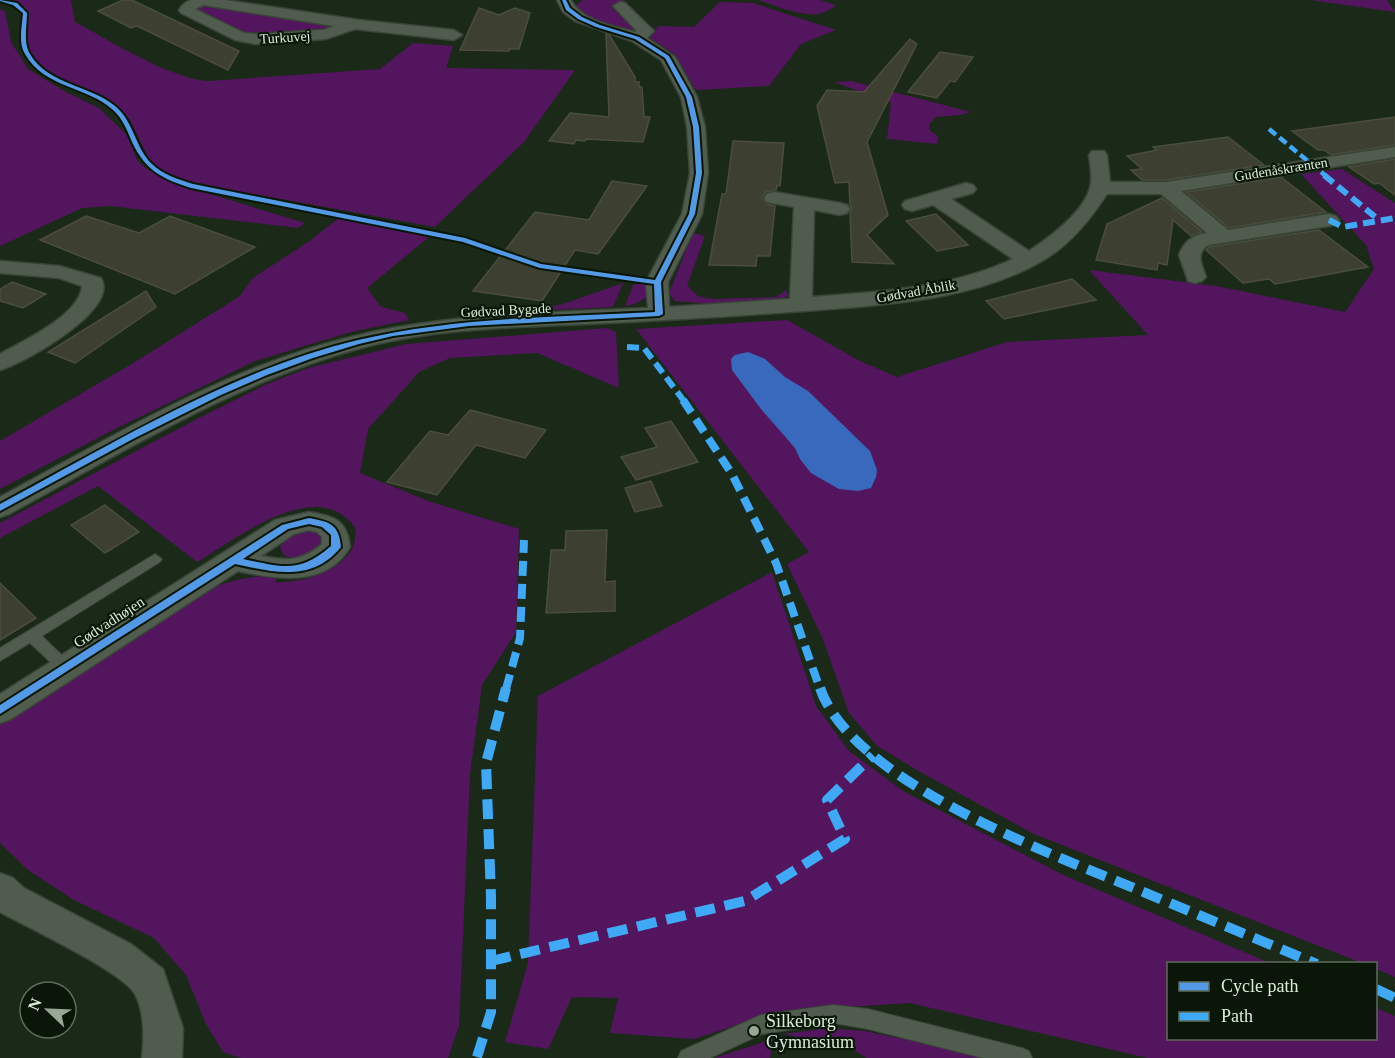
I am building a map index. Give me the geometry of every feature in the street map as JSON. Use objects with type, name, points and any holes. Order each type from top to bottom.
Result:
[{"type":"street","name":"Turkuvej","points":[[289,14],[311,0]]},
{"type":"street","points":[[564,0],[568,9],[580,18],[637,38],[667,57],[690,97],[696,127],[699,173],[692,214],[657,282],[659,314]]},
{"type":"street","name":"Turkuvej","points":[[353,24],[326,34],[255,39],[240,37],[186,10],[190,5],[202,1],[353,24],[454,35]]},
{"type":"street","points":[[620,6],[646,31],[637,38]]},
{"type":"street","name":"Gudenåskrænten","points":[[1100,188],[1166,188],[1395,152]]},
{"type":"street","points":[[1098,155],[1100,188]]},
{"type":"street","name":"Gødvad Åblik","points":[[659,314],[890,298],[942,289],[989,276],[1028,261],[1053,245],[1080,222],[1100,188]]},
{"type":"street","points":[[1166,188],[1223,236]]},
{"type":"street","points":[[912,205],[966,189]]},
{"type":"street","points":[[774,198],[840,209]]},
{"type":"street","points":[[936,198],[1028,261]]},
{"type":"street","points":[[801,304],[804,203]]},
{"type":"street","points":[[1195,277],[1189,255],[1192,247],[1202,240],[1329,220]]},
{"type":"street","points":[[0,267],[61,272],[80,276],[93,283],[92,296],[82,310],[42,340],[0,363]]},
{"type":"street","name":"Gødvad Bygade","points":[[0,508],[219,393],[302,358],[359,342],[446,327],[659,314]]},
{"type":"street","name":"Gødvadhøjen","points":[[0,710],[234,560]]},
{"type":"street","points":[[0,890],[11,900],[118,956],[150,982],[164,1028],[162,1058]]},
{"type":"lane","points":[[0,654],[155,559]]},
{"type":"lane","points":[[32,635],[66,668]]},
{"type":"lane","points":[[688,1058],[761,1025],[833,1014],[868,1019],[1022,1058]]},
{"type":"shaded area","points":[[4,0],[71,0],[75,22],[177,74],[209,81],[380,69],[413,43],[453,46],[446,68],[575,70],[524,142],[435,227],[204,185],[163,171],[150,161],[130,120],[114,104],[54,78],[28,51],[28,13]]},
{"type":"shaded area","points":[[583,0],[624,0],[626,2],[610,6],[637,31],[612,28],[587,17],[574,7]]},
{"type":"shaded area","points":[[758,0],[820,0],[836,5],[828,11],[808,14],[787,10]]},
{"type":"shaded area","points":[[1310,0],[1387,0],[1395,12]]},
{"type":"shaded area","points":[[720,2],[753,3],[836,30],[801,44],[769,86],[696,90],[673,53],[650,38],[658,26],[694,27]]},
{"type":"shaded area","points":[[208,5],[332,23],[329,28],[319,32],[247,35],[195,9]]},
{"type":"shaded area","points":[[0,9],[5,12],[11,42],[28,69],[62,90],[99,108],[126,134],[137,160],[145,168],[171,182],[305,223],[298,228],[110,206],[82,208],[0,246]]},
{"type":"shaded area","points":[[851,81],[971,112],[936,117],[929,124],[929,130],[938,136],[937,144],[887,139],[891,103],[834,82]]},
{"type":"shaded area","points":[[1342,169],[1395,203],[1395,977],[1377,969],[1377,962],[1359,962],[1034,834],[920,772],[876,745],[849,713],[822,637],[787,564],[809,552],[636,329],[787,320],[860,361],[897,377],[1007,342],[1148,335],[1089,270],[1216,286],[1345,312],[1374,269],[1366,245],[1301,174]]},
{"type":"shaded area","points":[[339,218],[429,237],[367,288],[381,307],[405,313],[409,320],[351,332],[255,361],[111,431],[0,489],[0,441],[135,362],[240,296],[253,278],[308,242]]},
{"type":"shaded area","points":[[693,233],[705,236],[687,286],[698,296],[712,299],[776,297],[786,290],[788,296],[747,304],[675,301],[669,293]]},
{"type":"shaded area","points":[[623,283],[613,307],[526,311],[560,305]]},
{"type":"shaded area","points":[[648,284],[647,297],[635,304],[625,306],[633,285]]},
{"type":"shaded area","points":[[607,328],[616,332],[619,388],[537,353],[450,358],[419,372],[368,429],[360,473],[428,501],[519,529],[516,632],[482,685],[470,774],[459,1026],[448,1058],[241,1058],[223,1052],[206,1024],[186,975],[154,938],[74,900],[28,870],[0,843],[0,723],[209,589],[235,580],[261,576],[279,575],[275,582],[297,581],[332,568],[349,553],[354,544],[356,529],[340,513],[321,507],[300,509],[277,516],[255,527],[197,562],[98,486],[0,538],[0,523],[197,419],[267,384],[308,368],[406,344]]},
{"type":"shaded area","points":[[304,530],[311,530],[321,536],[323,540],[319,550],[295,559],[285,556],[280,548],[285,538]]},
{"type":"shaded area","points":[[772,572],[816,706],[849,751],[903,791],[1063,875],[1268,962],[1167,962],[1167,1040],[1377,1040],[1377,1008],[1395,1016],[1395,1058],[1148,1058],[910,1003],[781,1011],[694,1039],[610,1033],[618,998],[572,997],[548,1049],[505,1042],[528,963],[538,696]]},
{"type":"shaded area","points":[[829,1028],[865,1031],[993,1058],[866,1058],[853,1049],[783,1034]]},
{"type":"shaded area","points":[[773,1039],[770,1058],[714,1058]]},
{"type":"water","points":[[748,352],[765,359],[785,377],[808,391],[870,451],[877,470],[871,488],[858,491],[839,489],[811,473],[795,448],[761,409],[732,370],[731,359],[735,355]]},
{"type":"building","points":[[123,0],[132,0],[239,51],[228,70],[137,26],[131,28],[98,11]]},
{"type":"building","points":[[479,8],[499,15],[515,8],[530,13],[519,49],[509,49],[509,51],[460,50]]},
{"type":"building","points":[[606,34],[610,36],[635,77],[635,82],[639,82],[639,87],[642,87],[644,117],[650,117],[643,142],[586,139],[585,141],[576,140],[574,144],[549,141],[570,113],[609,117]]},
{"type":"building","points":[[910,39],[917,44],[867,142],[888,215],[867,235],[894,264],[852,262],[850,213],[852,209],[849,182],[835,183],[817,106],[827,90],[864,92]]},
{"type":"building","points":[[940,52],[973,57],[955,82],[950,81],[937,98],[908,92]]},
{"type":"building","points":[[1395,117],[1395,145],[1331,155],[1324,150],[1318,150],[1292,131]]},
{"type":"building","points":[[1228,137],[1264,165],[1166,180],[1142,180],[1131,170],[1142,169],[1127,156],[1157,150],[1153,147]]},
{"type":"building","points":[[733,141],[784,143],[780,186],[777,185],[776,190],[766,192],[762,198],[767,204],[775,206],[770,256],[757,256],[756,266],[709,265],[722,194],[726,194]]},
{"type":"building","points":[[1395,159],[1395,195],[1379,183],[1374,184],[1349,167]]},
{"type":"building","points":[[1281,177],[1326,212],[1229,228],[1186,192]]},
{"type":"building","points":[[612,181],[647,186],[598,254],[575,250],[542,301],[473,291],[535,212],[589,220]]},
{"type":"building","points":[[1162,198],[1202,232],[1191,236],[1173,220],[1167,265],[1158,263],[1157,270],[1096,260],[1107,224]]},
{"type":"building","points":[[936,214],[968,245],[937,251],[906,221]]},
{"type":"building","points":[[86,216],[139,233],[170,216],[255,247],[175,294],[40,240]]},
{"type":"building","points":[[1319,230],[1368,267],[1275,284],[1269,279],[1243,283],[1206,250],[1209,247]]},
{"type":"building","points":[[1072,279],[1096,300],[1004,319],[986,301]]},
{"type":"building","points":[[12,282],[46,294],[23,308],[0,301],[0,289]]},
{"type":"building","points":[[146,291],[156,307],[75,363],[48,352]]},
{"type":"building","points":[[470,410],[546,430],[525,458],[476,445],[437,495],[387,482],[430,431],[448,435]]},
{"type":"building","points":[[671,421],[698,462],[636,480],[621,457],[657,447],[645,428]]},
{"type":"building","points":[[651,481],[662,506],[635,512],[625,488]]},
{"type":"building","points":[[105,505],[139,532],[105,553],[71,525]]},
{"type":"building","points":[[607,530],[605,582],[615,581],[615,611],[546,613],[551,550],[565,550],[566,531]]},
{"type":"building","points":[[0,583],[36,618],[0,640]]},
{"type":"marked path","points":[[1269,129],[1379,220]]},
{"type":"marked path","points":[[1329,220],[1343,227],[1395,218]]},
{"type":"marked path","points":[[627,347],[644,348],[674,386],[732,474],[776,563],[823,697],[852,738],[897,774],[1003,834],[1312,962]]},
{"type":"marked path","points":[[477,1057],[491,1012],[491,897],[486,763],[520,638],[524,540]]},
{"type":"marked path","points":[[491,961],[745,901],[845,839],[827,800],[873,755]]},
{"type":"marked path","points":[[1377,989],[1395,998]]},
{"type":"cycle path","points":[[1,0],[15,4],[25,13],[25,50],[35,64],[54,78],[108,103],[126,122],[140,152],[149,165],[172,179],[191,186],[465,240],[540,266],[657,282]]},
{"type":"cycle path","points":[[0,508],[130,437],[219,393],[264,373],[357,342],[393,334],[469,324],[659,314],[657,282],[692,214],[699,173],[696,127],[689,97],[667,57],[637,38],[580,18],[568,9],[564,0]]},
{"type":"cycle path","points":[[0,710],[285,527],[309,521],[325,524],[335,534],[336,547],[324,558],[300,568],[276,568],[234,560]]},
{"type":"place","name":"Silkeborg Gymnasium","points":[[754,1031]]}]
